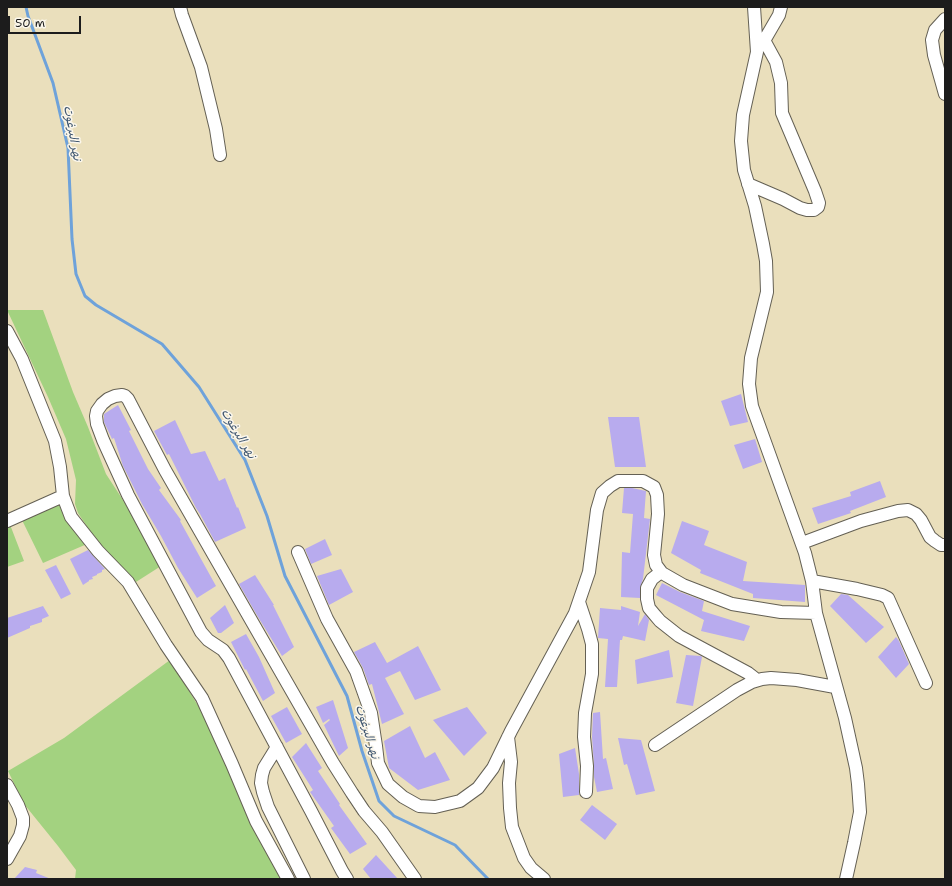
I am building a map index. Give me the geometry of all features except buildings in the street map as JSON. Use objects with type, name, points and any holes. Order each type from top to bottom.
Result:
[{"type":"street","points":[[180,7],[201,67],[216,129],[220,155]]},
{"type":"street","points":[[754,7],[757,52],[743,115],[741,141],[744,170],[755,206],[764,244],[767,292],[751,358],[749,384],[752,406],[805,553],[812,581],[816,613],[835,687],[845,718],[856,768],[860,812],[846,879]]},
{"type":"street","points":[[757,52],[779,15],[781,7]]},
{"type":"street","points":[[945,19],[935,30],[932,40],[934,55],[945,94]]},
{"type":"street","points":[[748,184],[800,208],[814,210],[818,207],[819,203],[815,191],[782,113],[781,83],[776,62],[764,40]]},
{"type":"street","points":[[7,331],[22,359],[55,441],[60,467],[63,496],[71,517],[98,551],[128,582],[166,645],[202,698],[256,821],[288,879]]},
{"type":"street","points":[[347,879],[226,654],[223,650],[208,640],[201,632],[128,495],[97,424],[97,411],[108,399],[122,395],[128,400],[165,470],[333,763],[364,811],[382,832],[415,879]]},
{"type":"street","points":[[298,552],[327,619],[356,671],[371,713],[378,763],[388,784],[403,797],[420,806],[435,807],[460,801],[478,788],[493,768],[508,736],[575,613],[588,572],[597,510],[602,493],[610,486],[618,482],[643,481],[654,487],[657,495],[658,514],[654,555],[656,565],[661,572],[683,586],[732,604],[781,612],[816,613]]},
{"type":"street","points":[[7,521],[63,496]]},
{"type":"street","points":[[802,544],[861,521],[898,511],[908,510],[916,514],[930,537],[941,545],[945,545]]},
{"type":"street","points":[[661,572],[652,579],[647,588],[649,608],[660,621],[679,636],[748,673],[757,680]]},
{"type":"street","points":[[812,581],[857,589],[882,595],[888,598],[926,683]]},
{"type":"street","points":[[579,602],[592,644],[592,674],[585,713],[584,737],[586,792]]},
{"type":"street","points":[[655,745],[737,690],[757,680],[780,678],[835,687]]},
{"type":"street","points":[[508,736],[511,762],[510,808],[512,827],[524,858],[531,868],[544,879]]},
{"type":"street","points":[[277,747],[264,768],[261,783],[268,807],[304,879]]},
{"type":"street","points":[[7,785],[18,805],[23,818],[23,825],[20,836],[7,859]]},
{"type":"green space","points":[[7,310],[43,310],[73,392],[106,474],[123,500],[161,566],[136,582],[98,543],[78,513],[75,504],[76,480],[66,439]]},
{"type":"green space","points":[[58,503],[64,515],[70,519],[87,544],[43,563],[21,518]]},
{"type":"green space","points":[[9,522],[24,561],[7,567],[7,524]]},
{"type":"green space","points":[[170,660],[205,717],[283,879],[75,879],[76,870],[24,804],[8,771],[64,738]]},
{"type":"waterway","name":"نهر البرغوت","points":[[26,7],[53,83],[68,148],[72,239],[76,274],[85,296],[96,305],[162,344],[199,387],[245,460],[267,516],[285,576],[347,696],[362,751],[379,801],[394,816],[455,845],[488,879]]}]
